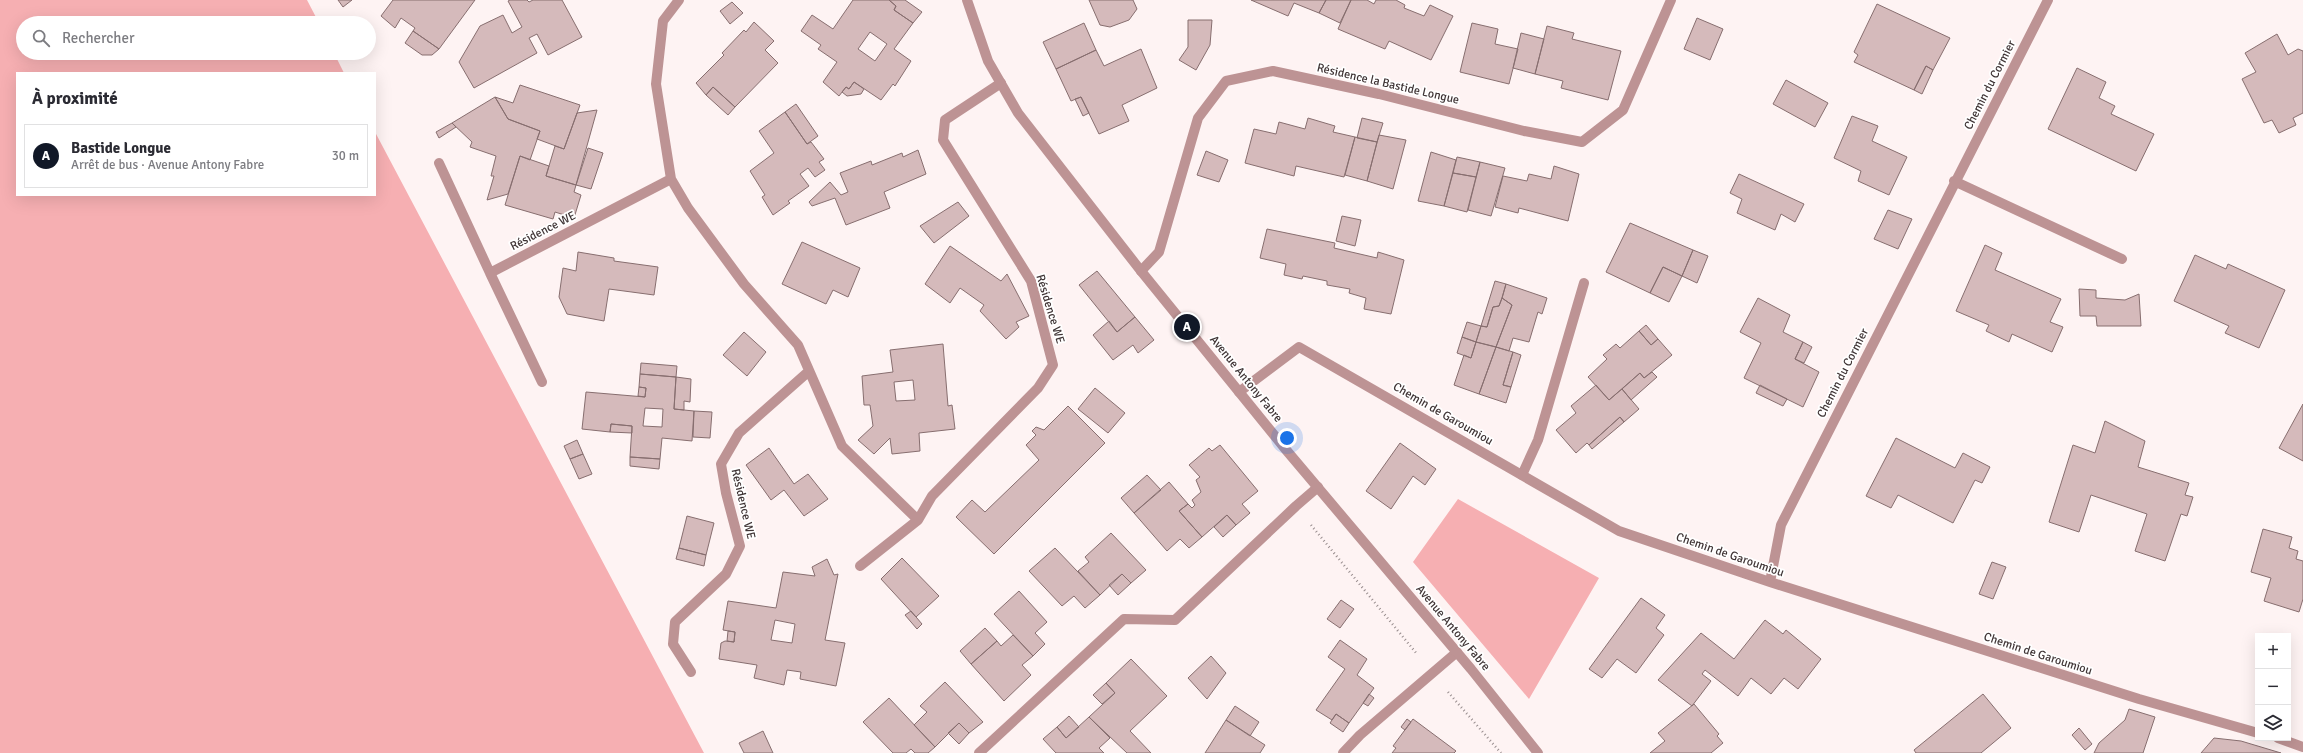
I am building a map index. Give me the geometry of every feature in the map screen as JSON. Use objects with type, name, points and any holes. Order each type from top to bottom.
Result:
[{"type":"street","points":[[679,0],[663,21],[656,84],[671,179],[688,208],[744,284],[798,345],[808,372],[842,446],[918,520]]},
{"type":"street","name":"Avenue Antony Fabre","points":[[967,0],[988,61],[1018,113],[1141,271],[1239,392],[1457,652],[1538,753]]},
{"type":"street","name":"Résidence la Bastide Longue","points":[[1141,271],[1159,252],[1198,118],[1226,81],[1273,71],[1379,94],[1524,131],[1582,142],[1623,110],[1671,0]]},
{"type":"street","name":"Chemin du Cormier","points":[[1770,582],[1781,525],[1954,181],[2048,0]]},
{"type":"street","name":"Résidence WE","points":[[860,566],[918,520],[932,496],[1038,388],[1052,365],[1031,281],[943,140],[945,120],[1001,83]]},
{"type":"street","points":[[438,163],[542,382]]},
{"type":"street","name":"Résidence WE","points":[[490,273],[671,179]]},
{"type":"street","points":[[1954,181],[2122,259]]},
{"type":"street","points":[[1522,475],[1538,440],[1584,283]]},
{"type":"street","name":"Chemin de Garoumiou","points":[[1239,392],[1299,346],[1620,531],[1770,582],[2138,699],[2255,732]]},
{"type":"street","name":"Résidence WE","points":[[691,672],[673,644],[675,622],[726,574],[740,546],[726,493],[721,464],[739,434],[808,372]]},
{"type":"street","points":[[979,753],[1124,619],[1175,620],[1318,487]]},
{"type":"street","points":[[1343,753],[1360,734],[1431,672],[1457,652]]},
{"type":"street","points":[[2286,741],[2303,747]]},
{"type":"shaded area","points":[[0,0],[307,0],[315,16],[16,16],[16,60],[338,60],[344,72],[16,72],[16,196],[376,196],[376,134],[704,753],[0,753]]},
{"type":"shaded area","points":[[1458,499],[1599,578],[1529,699],[1413,562]]},
{"type":"building","points":[[338,0],[352,0],[343,7]]},
{"type":"building","points":[[393,0],[475,0],[439,49],[413,31],[415,28],[401,18],[395,28],[381,16]]},
{"type":"building","points":[[527,0],[529,2],[533,0],[562,0],[582,37],[548,55],[537,34],[529,38],[537,53],[474,88],[459,62],[480,26],[503,15],[512,33],[522,27],[508,1]]},
{"type":"building","points":[[853,0],[889,0],[896,6],[894,10],[913,23],[894,49],[911,61],[895,86],[893,84],[881,100],[854,82],[849,89],[846,87],[839,96],[823,82],[837,62],[818,49],[821,45],[801,31],[812,15],[833,29]],"holes":[[[870,32],[887,44],[875,61],[858,49]]]},
{"type":"building","points":[[889,0],[905,0],[922,12],[913,23],[894,10],[896,6]]},
{"type":"building","points":[[1089,0],[1133,0],[1137,9],[1129,20],[1110,27],[1100,25]]},
{"type":"building","points":[[1251,0],[1326,0],[1319,13],[1294,3],[1288,16]]},
{"type":"building","points":[[1326,0],[1351,0],[1340,23],[1319,13]]},
{"type":"building","points":[[1351,0],[1367,0],[1374,4],[1376,0],[1396,0],[1405,5],[1404,8],[1424,16],[1430,5],[1453,16],[1431,60],[1389,41],[1385,49],[1338,29]]},
{"type":"building","points":[[732,2],[743,13],[730,24],[720,11]]},
{"type":"building","points":[[1877,4],[1950,38],[1933,70],[1926,66],[1914,90],[1854,62],[1858,55],[1854,52]]},
{"type":"building","points":[[1697,18],[1723,29],[1710,60],[1684,49]]},
{"type":"building","points":[[1188,20],[1212,20],[1210,45],[1196,70],[1179,60],[1188,47]]},
{"type":"building","points":[[754,22],[774,41],[765,50],[778,63],[735,107],[713,87],[706,95],[696,83],[724,55],[722,53],[744,30],[746,32]]},
{"type":"building","points":[[1084,23],[1096,50],[1056,69],[1043,42]]},
{"type":"building","points":[[1472,23],[1498,29],[1495,44],[1518,49],[1509,84],[1460,72]]},
{"type":"building","points":[[1547,26],[1574,33],[1572,39],[1621,51],[1608,100],[1561,88],[1563,81],[1535,74]]},
{"type":"building","points":[[413,31],[439,49],[432,55],[422,55],[405,43]]},
{"type":"building","points":[[1521,33],[1544,39],[1535,74],[1513,68]]},
{"type":"building","points":[[2277,34],[2288,55],[2298,49],[2303,51],[2303,113],[2293,118],[2296,125],[2279,133],[2272,120],[2264,123],[2242,79],[2256,72],[2245,53]]},
{"type":"building","points":[[1141,49],[1157,88],[1122,105],[1129,121],[1099,134],[1081,97],[1071,101],[1056,69],[1096,50],[1104,66]]},
{"type":"building","points":[[1926,66],[1933,70],[1922,94],[1914,90]]},
{"type":"building","points":[[2077,68],[2106,82],[2099,98],[2115,106],[2111,114],[2154,134],[2136,171],[2048,129]]},
{"type":"building","points":[[1786,80],[1828,103],[1815,127],[1773,104]]},
{"type":"building","points":[[854,82],[864,89],[861,94],[847,96],[842,92],[846,87],[849,89]]},
{"type":"building","points":[[520,85],[580,105],[564,149],[537,139],[540,131],[508,119],[495,97],[513,103]]},
{"type":"building","points":[[713,87],[735,107],[728,115],[706,95]]},
{"type":"building","points":[[495,97],[508,119],[540,131],[530,160],[520,156],[508,194],[487,200],[494,176],[491,176],[496,156],[470,147],[472,142],[452,123]]},
{"type":"building","points":[[1081,97],[1089,113],[1083,116],[1075,99]]},
{"type":"building","points":[[796,104],[818,136],[807,144],[785,112]]},
{"type":"building","points":[[597,110],[576,185],[546,176],[555,146],[564,149],[577,113]]},
{"type":"building","points":[[785,112],[807,144],[811,142],[824,159],[819,162],[825,170],[815,177],[808,168],[800,174],[809,186],[788,201],[790,203],[773,215],[762,197],[765,195],[750,171],[774,153],[759,131]]},
{"type":"building","points":[[1852,116],[1878,126],[1872,141],[1907,157],[1889,195],[1858,181],[1861,171],[1834,158]]},
{"type":"building","points":[[1308,118],[1335,126],[1333,132],[1355,137],[1344,177],[1296,166],[1294,176],[1245,163],[1254,129],[1276,134],[1279,122],[1305,129]]},
{"type":"building","points":[[1362,118],[1383,123],[1377,142],[1357,138]]},
{"type":"building","points":[[452,123],[456,127],[439,138],[436,132]]},
{"type":"building","points":[[1379,135],[1406,140],[1393,189],[1367,181]]},
{"type":"building","points":[[1355,137],[1377,142],[1367,181],[1345,175]]},
{"type":"building","points":[[588,148],[603,153],[591,189],[576,185]]},
{"type":"building","points":[[918,150],[926,174],[884,192],[890,208],[846,225],[835,198],[812,206],[809,202],[830,182],[841,195],[848,192],[840,173],[871,161],[872,165],[902,153],[903,157]]},
{"type":"building","points":[[1206,151],[1228,160],[1219,182],[1197,175]]},
{"type":"building","points":[[1431,152],[1456,160],[1444,206],[1418,201]]},
{"type":"building","points":[[520,156],[549,166],[546,176],[576,185],[574,192],[581,195],[574,218],[555,212],[553,219],[505,205]]},
{"type":"building","points":[[1457,157],[1480,162],[1476,177],[1453,173]]},
{"type":"building","points":[[1480,162],[1505,168],[1491,216],[1468,210]]},
{"type":"building","points":[[1554,166],[1579,174],[1568,221],[1519,208],[1518,213],[1495,207],[1503,176],[1527,181],[1529,174],[1551,179]]},
{"type":"building","points":[[1453,173],[1476,177],[1467,212],[1444,206]]},
{"type":"building","points":[[1739,174],[1804,204],[1795,222],[1781,214],[1775,230],[1737,213],[1742,199],[1730,193]]},
{"type":"building","points":[[958,202],[969,216],[934,243],[920,226]]},
{"type":"building","points":[[1888,210],[1912,219],[1898,249],[1874,239]]},
{"type":"building","points":[[1342,216],[1361,220],[1355,246],[1336,241]]},
{"type":"building","points":[[1630,223],[1693,250],[1682,276],[1663,267],[1650,293],[1606,272]]},
{"type":"building","points":[[1267,229],[1335,243],[1334,248],[1377,258],[1378,252],[1404,260],[1391,314],[1364,309],[1366,298],[1349,293],[1350,289],[1327,285],[1327,281],[1303,276],[1302,279],[1284,275],[1286,264],[1260,258]]},
{"type":"building","points":[[802,242],[860,268],[848,297],[833,290],[826,304],[782,284]]},
{"type":"building","points":[[1985,245],[2002,253],[1995,270],[2061,299],[2050,322],[2063,327],[2052,352],[2012,334],[2009,342],[1986,331],[1989,325],[1956,311]]},
{"type":"building","points":[[950,246],[1001,281],[1007,274],[1029,316],[1016,322],[1019,327],[1006,339],[980,311],[984,305],[960,288],[950,303],[925,284]]},
{"type":"building","points":[[1693,250],[1708,256],[1697,283],[1682,276]]},
{"type":"building","points":[[578,252],[614,258],[614,261],[658,267],[654,295],[609,289],[604,321],[567,314],[559,297],[563,268],[576,271]]},
{"type":"building","points":[[2195,255],[2226,269],[2228,264],[2285,290],[2259,348],[2225,333],[2229,326],[2174,301]]},
{"type":"building","points":[[1663,267],[1682,276],[1669,302],[1650,293]]},
{"type":"building","points":[[1097,271],[1135,317],[1117,332],[1079,285]]},
{"type":"building","points":[[1495,281],[1506,284],[1502,298],[1499,306],[1493,307],[1487,327],[1481,326]]},
{"type":"building","points":[[1506,284],[1547,298],[1542,314],[1538,312],[1529,342],[1513,338],[1509,351],[1496,347],[1512,305],[1502,298]]},
{"type":"building","points":[[2079,289],[2096,290],[2096,298],[2125,300],[2139,294],[2141,326],[2097,326],[2096,316],[2080,316]]},
{"type":"building","points":[[1502,298],[1512,305],[1496,347],[1476,342],[1481,326],[1487,327],[1493,307],[1499,306]]},
{"type":"building","points":[[1758,298],[1790,315],[1783,332],[1803,342],[1795,359],[1819,372],[1803,407],[1744,378],[1761,343],[1740,332]]},
{"type":"building","points":[[1135,317],[1154,340],[1138,353],[1133,345],[1113,360],[1093,335],[1109,321],[1117,332]]},
{"type":"building","points":[[1467,322],[1481,326],[1476,342],[1462,337]]},
{"type":"building","points":[[1646,325],[1658,339],[1651,345],[1639,331]]},
{"type":"building","points":[[1639,331],[1651,345],[1658,339],[1672,355],[1644,378],[1640,373],[1609,400],[1588,377],[1607,359],[1603,355],[1616,344],[1620,348]]},
{"type":"building","points":[[744,332],[766,352],[747,376],[723,355]]},
{"type":"building","points":[[1462,337],[1476,342],[1471,358],[1457,353]]},
{"type":"building","points":[[1476,342],[1496,347],[1479,394],[1454,385],[1464,355],[1471,358]]},
{"type":"building","points":[[1803,342],[1812,347],[1804,363],[1795,359]]},
{"type":"building","points":[[943,344],[948,406],[952,405],[955,429],[919,433],[920,451],[892,454],[890,438],[874,454],[858,440],[873,426],[870,405],[864,405],[862,376],[893,372],[890,350]],"holes":[[[913,380],[915,400],[896,401],[894,382]]]},
{"type":"building","points":[[1496,347],[1513,352],[1503,385],[1511,387],[1506,403],[1479,394]]},
{"type":"building","points":[[1513,352],[1521,355],[1511,387],[1503,385]]},
{"type":"building","points":[[641,363],[677,366],[676,377],[640,374]]},
{"type":"building","points":[[1652,372],[1657,377],[1631,400],[1622,389],[1640,373],[1644,378]]},
{"type":"building","points":[[640,374],[676,377],[674,409],[694,411],[692,441],[662,438],[660,459],[630,457],[632,426],[611,424],[610,432],[582,429],[586,392],[645,397],[646,388],[639,387]],"holes":[[[645,408],[663,409],[662,427],[643,426]]]},
{"type":"building","points":[[676,377],[691,379],[690,402],[684,401],[684,410],[674,409]]},
{"type":"building","points":[[1596,385],[1609,400],[1622,389],[1639,409],[1624,422],[1620,417],[1589,445],[1587,443],[1576,453],[1556,430],[1576,413],[1571,406]]},
{"type":"building","points":[[1760,385],[1787,399],[1783,406],[1756,393]]},
{"type":"building","points":[[639,387],[646,388],[645,397],[638,396]]},
{"type":"building","points":[[1095,388],[1125,413],[1108,433],[1078,409]]},
{"type":"building","points":[[2303,404],[2303,461],[2279,448]]},
{"type":"building","points":[[1068,406],[1105,443],[994,554],[956,517],[972,500],[985,512],[1039,460],[1026,445],[1036,435],[1032,431],[1036,427],[1044,430]]},
{"type":"building","points":[[694,411],[712,412],[710,438],[693,437]]},
{"type":"building","points":[[1620,417],[1624,422],[1592,449],[1589,445]]},
{"type":"building","points":[[2105,421],[2145,441],[2138,467],[2189,483],[2185,495],[2193,497],[2187,516],[2181,514],[2165,561],[2135,551],[2147,514],[2091,495],[2079,532],[2049,522],[2073,445],[2095,453]]},
{"type":"building","points":[[611,424],[632,426],[632,433],[610,432]]},
{"type":"building","points":[[1896,438],[1955,468],[1963,453],[1990,467],[1982,483],[1975,480],[1953,523],[1898,495],[1891,508],[1866,496]]},
{"type":"building","points":[[577,440],[583,454],[570,459],[564,446]]},
{"type":"building","points":[[1400,443],[1436,469],[1425,485],[1413,476],[1391,509],[1366,491]]},
{"type":"building","points":[[1220,445],[1258,491],[1242,504],[1250,513],[1236,525],[1227,515],[1202,537],[1179,511],[1188,504],[1192,508],[1195,505],[1192,500],[1201,492],[1196,480],[1200,477],[1189,465],[1209,448],[1212,451]]},
{"type":"building","points":[[769,448],[794,484],[808,474],[828,499],[804,516],[784,490],[771,500],[746,465]]},
{"type":"building","points":[[583,454],[592,474],[579,479],[570,459]]},
{"type":"building","points":[[630,457],[660,459],[659,469],[630,466]]},
{"type":"building","points":[[1147,475],[1161,490],[1134,513],[1121,498]]},
{"type":"building","points":[[1169,482],[1188,504],[1179,511],[1202,537],[1189,548],[1180,539],[1167,551],[1134,513]]},
{"type":"building","points":[[1227,515],[1236,525],[1223,537],[1214,527]]},
{"type":"building","points":[[687,516],[714,523],[706,555],[679,548]]},
{"type":"building","points":[[2263,529],[2292,537],[2289,548],[2298,551],[2296,559],[2303,561],[2303,599],[2299,612],[2264,601],[2271,578],[2251,572]]},
{"type":"building","points":[[1111,533],[1146,570],[1131,583],[1122,574],[1100,595],[1078,571],[1089,562],[1085,557]]},
{"type":"building","points":[[679,548],[706,555],[704,566],[676,559]]},
{"type":"building","points":[[1055,548],[1100,595],[1085,608],[1074,596],[1062,606],[1029,571]]},
{"type":"building","points":[[902,558],[939,596],[916,617],[881,579]]},
{"type":"building","points":[[827,559],[834,575],[838,574],[825,640],[845,643],[836,686],[800,679],[801,672],[787,670],[784,685],[754,678],[757,665],[719,659],[721,643],[725,641],[734,642],[735,632],[723,630],[728,601],[776,608],[783,572],[815,576],[812,567]],"holes":[[[775,620],[795,624],[792,643],[771,640]]]},
{"type":"building","points":[[1992,562],[2006,567],[1993,599],[1979,594]]},
{"type":"building","points":[[1122,574],[1131,583],[1118,595],[1109,585]]},
{"type":"building","points":[[1019,591],[1047,622],[1035,633],[1045,644],[1033,656],[994,614]]},
{"type":"building","points":[[1641,598],[1665,615],[1656,628],[1664,635],[1636,673],[1617,659],[1602,678],[1589,669]]},
{"type":"building","points":[[1341,600],[1354,609],[1340,628],[1327,619]]},
{"type":"building","points":[[911,611],[922,624],[917,629],[905,615]]},
{"type":"building","points":[[1765,620],[1783,634],[1786,630],[1821,659],[1798,689],[1784,678],[1771,694],[1751,678],[1738,696],[1705,670],[1702,674],[1711,681],[1692,706],[1658,680],[1701,633],[1734,659]]},
{"type":"building","points":[[985,628],[997,641],[971,664],[960,651]]},
{"type":"building","points":[[728,631],[735,632],[734,642],[727,641]]},
{"type":"building","points":[[1013,635],[1033,656],[1022,665],[1031,675],[1004,701],[971,664],[997,641],[1001,646]]},
{"type":"building","points":[[1340,640],[1367,659],[1357,675],[1374,688],[1349,723],[1336,714],[1332,720],[1316,710],[1345,669],[1328,657]]},
{"type":"building","points":[[1211,656],[1226,673],[1207,699],[1188,678]]},
{"type":"building","points":[[1131,659],[1167,696],[1130,731],[1151,753],[1127,753],[1089,717],[1115,693],[1106,683]]},
{"type":"building","points":[[945,682],[983,722],[969,733],[959,723],[935,747],[914,725],[927,712],[920,706]]},
{"type":"building","points":[[1106,683],[1115,693],[1102,704],[1093,695]]},
{"type":"building","points":[[1369,694],[1374,698],[1368,706],[1363,703]]},
{"type":"building","points":[[1983,694],[2011,728],[1981,753],[1916,753],[1914,750]]},
{"type":"building","points":[[889,698],[935,747],[928,753],[915,753],[911,749],[906,753],[893,753],[863,722]]},
{"type":"building","points":[[1694,704],[1719,734],[1717,736],[1723,743],[1711,753],[1650,753],[1665,741],[1658,733]]},
{"type":"building","points":[[1235,706],[1259,722],[1250,736],[1226,720]]},
{"type":"building","points":[[2129,709],[2155,717],[2143,753],[2094,753],[2099,743],[2125,720]]},
{"type":"building","points":[[1336,714],[1349,723],[1343,732],[1330,723]]},
{"type":"building","points":[[1069,716],[1079,727],[1066,738],[1057,727]]},
{"type":"building","points":[[1089,717],[1110,738],[1099,748],[1104,753],[1056,753],[1043,739],[1057,727],[1066,738]]},
{"type":"building","points":[[1407,719],[1411,722],[1405,730],[1401,727]]},
{"type":"building","points":[[1413,719],[1456,751],[1454,753],[1392,753],[1396,748],[1393,746]]},
{"type":"building","points":[[1226,720],[1265,745],[1260,753],[1205,753]]},
{"type":"building","points":[[959,723],[969,733],[959,744],[948,733]]},
{"type":"building","points":[[2079,728],[2092,744],[2085,750],[2072,735]]},
{"type":"building","points":[[763,731],[773,753],[744,753],[739,743]]},
{"type":"building","points":[[2214,738],[2241,741],[2281,753],[2201,753]]},
{"type":"place","name":"Bastide Longue","points":[[1187,327]]}]
